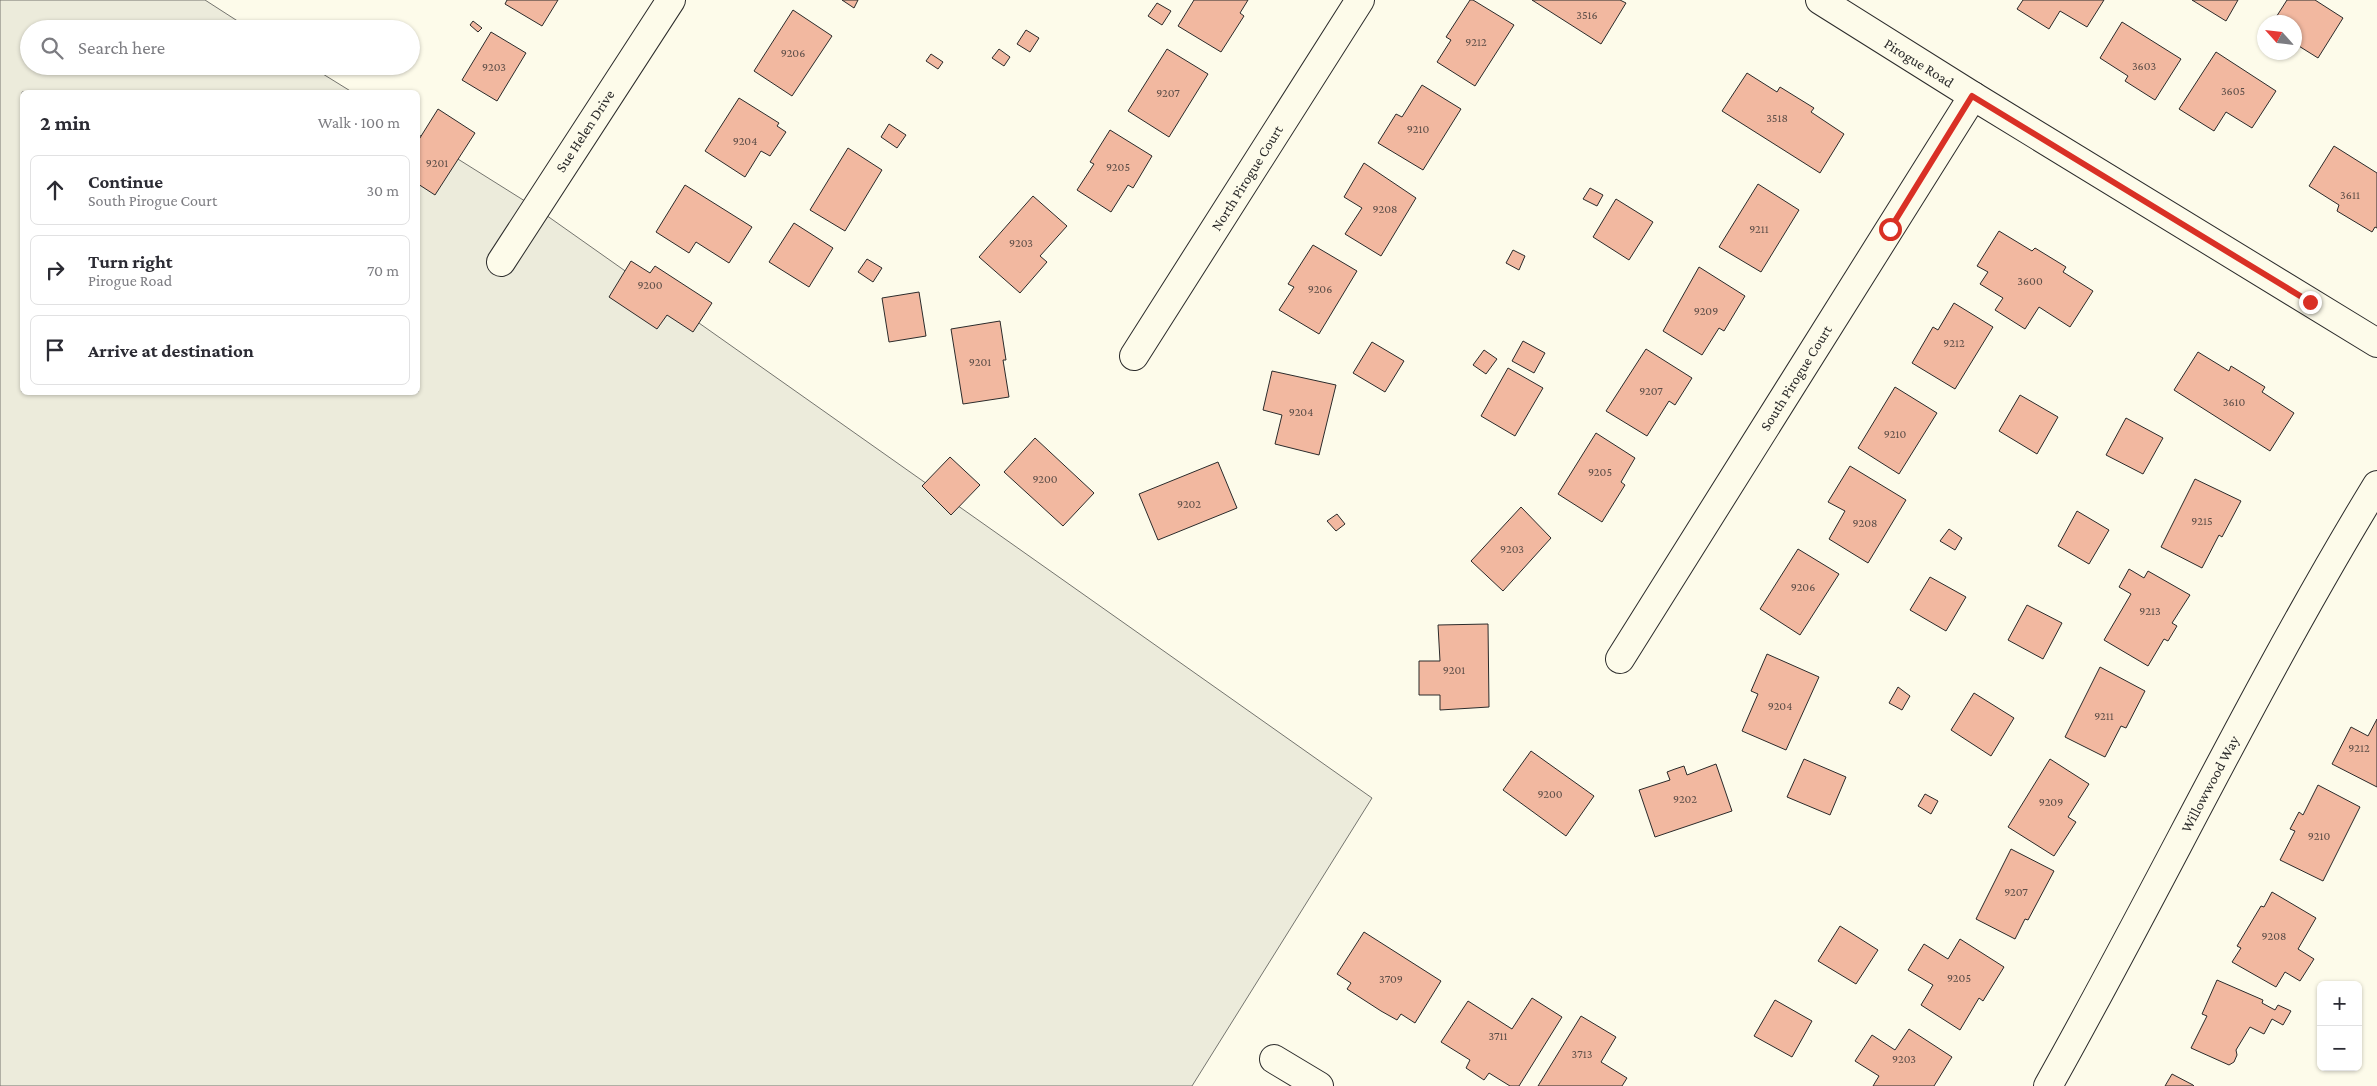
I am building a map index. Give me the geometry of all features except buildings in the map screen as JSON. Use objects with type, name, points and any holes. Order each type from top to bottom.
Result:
[{"type":"street","name":"Sue Helen Drive","points":[[501,262],[670,0]]},
{"type":"street","name":"North Pirogue Court","points":[[1134,356],[1360,0]]},
{"type":"street","name":"Pirogue Road","points":[[1820,0],[1972,96],[2377,343]]},
{"type":"street","name":"South Pirogue Court","points":[[1620,660],[1972,96]]},
{"type":"street","name":"Willowwood Way","points":[[2048,1086],[2285,644],[2377,485]]},
{"type":"street","points":[[1274,1059],[1319,1086]]},
{"type":"shaded area","points":[[0,0],[205,0],[236,20],[20,20],[20,75],[325,75],[349,90],[20,90],[20,395],[420,395],[420,135],[536,208],[1372,798],[1192,1086],[0,1086]]},
{"type":"route","points":[[1890,229],[1972,96],[2310,302]]}]
